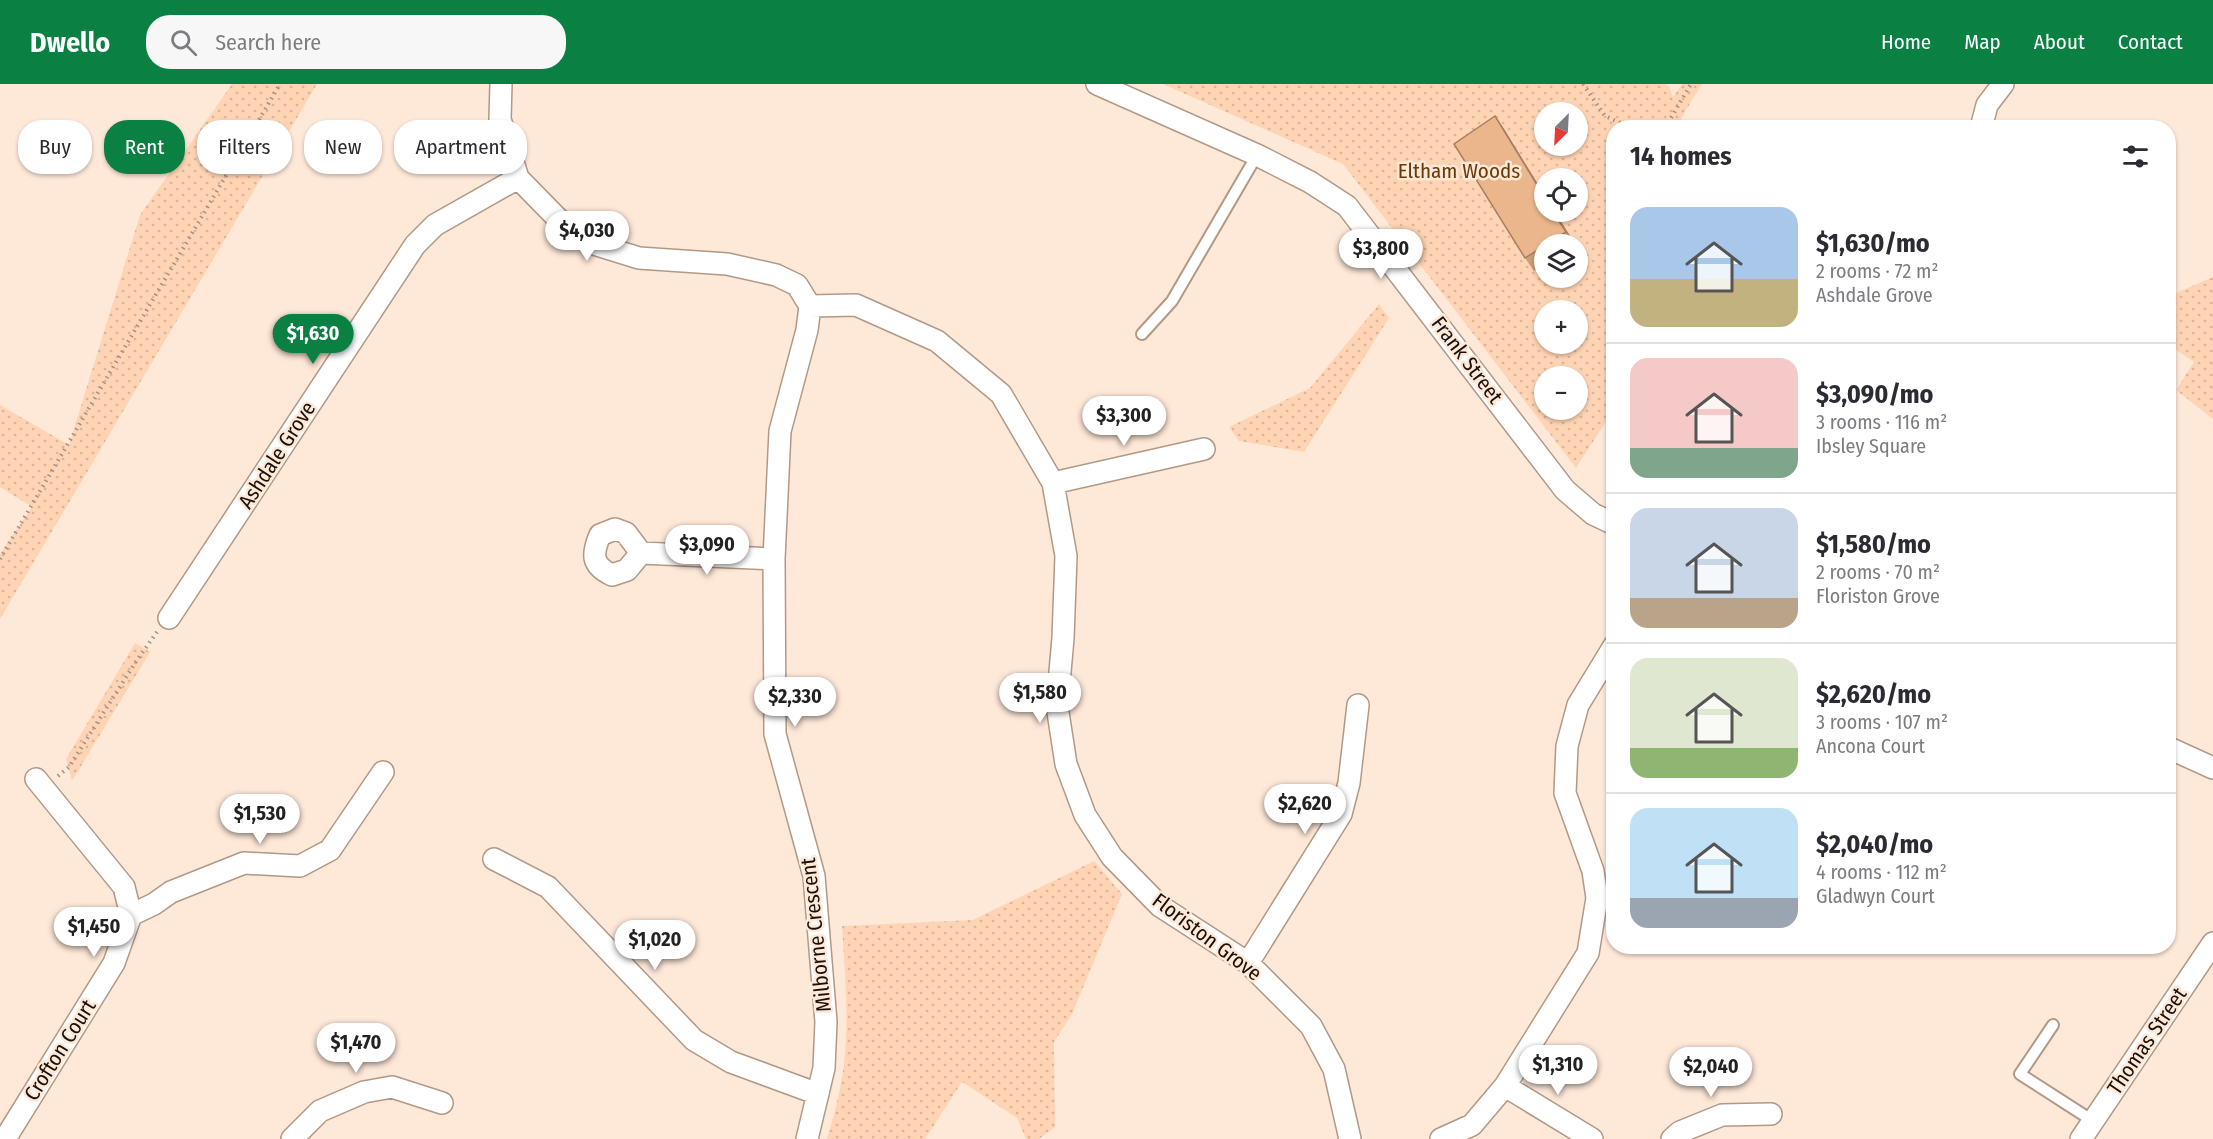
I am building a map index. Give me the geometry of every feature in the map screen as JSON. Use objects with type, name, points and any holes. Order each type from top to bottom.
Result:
[{"type":"street","points":[[501,84],[500,119],[518,177],[564,225],[597,245],[639,258],[727,264],[776,275],[797,285],[810,306]]},
{"type":"street","name":"Frank Street","points":[[1097,84],[1257,155],[1310,182],[1347,206],[1565,490],[1593,514],[1606,520]]},
{"type":"street","points":[[1983,120],[1987,105],[2003,84]]},
{"type":"street","name":"Ashdale Grove","points":[[169,618],[415,245],[435,225],[518,177]]},
{"type":"street","name":"Floriston Grove","points":[[810,306],[856,304],[937,341],[1001,394],[1053,483],[1066,556],[1063,638],[1057,706],[1066,764],[1085,815],[1112,856],[1160,906],[1248,963],[1311,1026],[1334,1069],[1350,1139]]},
{"type":"street","name":"Milborne Crescent","points":[[807,1139],[824,1068],[826,1022],[814,876],[775,734],[774,560],[780,431],[807,330],[810,306]]},
{"type":"street","points":[[1053,483],[1204,449]]},
{"type":"street","points":[[641,553],[774,560]]},
{"type":"street","points":[[1441,1139],[1472,1125],[1505,1086],[1588,953],[1597,898],[1593,871],[1565,793],[1567,746],[1578,705],[1606,659]]},
{"type":"street","points":[[1248,963],[1341,814],[1349,783],[1358,705]]},
{"type":"street","points":[[2176,751],[2213,768]]},
{"type":"street","points":[[40,783],[124,887],[131,915],[154,904],[171,892],[244,863],[300,866],[330,850],[383,771]]},
{"type":"street","points":[[494,859],[548,887],[694,1040],[731,1062],[818,1094]]},
{"type":"street","name":"Crofton Court","points":[[5,1139],[114,963],[131,915]]},
{"type":"street","name":"Thomas Street","points":[[2081,1139],[2213,943]]},
{"type":"street","points":[[1505,1086],[1592,1139]]},
{"type":"street","points":[[292,1139],[320,1111],[364,1092],[392,1087],[442,1103]]},
{"type":"street","points":[[1672,1139],[1680,1132],[1722,1115],[1771,1114]]},
{"type":"lane","points":[[1142,334],[1172,301],[1257,155]]},
{"type":"lane","points":[[2053,1025],[2020,1074],[2093,1121]]},
{"type":"path","points":[[0,559],[280,84]]},
{"type":"path","points":[[1583,84],[1605,116],[1614,120]]},
{"type":"path","points":[[1670,120],[1691,84]]},
{"type":"path","points":[[40,783],[69,767],[142,652],[169,618]]},
{"type":"green space","points":[[232,84],[317,84],[292,126],[292,120],[207,120]]},
{"type":"green space","name":"Eltham Woods","points":[[1163,84],[1665,84],[1669,86],[1673,97],[1682,84],[1702,84],[1682,120],[1606,120],[1606,421],[1576,468],[1539,420],[1588,420],[1588,366],[1534,366],[1534,413],[1343,164]]},
{"type":"green space","points":[[197,134],[197,174],[264,174],[0,619],[0,554],[32,507],[0,487],[0,405],[69,445],[140,215],[169,174],[185,174],[185,151]]},
{"type":"green space","points":[[2213,277],[2213,419],[2176,390],[2194,362],[2176,350],[2176,293]]},
{"type":"green space","points":[[1379,304],[1389,318],[1304,452],[1239,441],[1229,427],[1310,388]]},
{"type":"green space","points":[[135,643],[150,652],[72,781],[66,759]]},
{"type":"green space","points":[[1094,861],[1122,894],[1072,1014],[1054,1042],[1055,1127],[1039,1139],[1026,1139],[1017,1118],[962,1082],[925,1139],[827,1139],[840,1089],[845,1051],[846,996],[842,926],[973,920]]},
{"type":"building","points":[[1495,116],[1534,180],[1534,222],[1560,222],[1566,232],[1534,234],[1534,252],[1525,258],[1454,144]]}]
